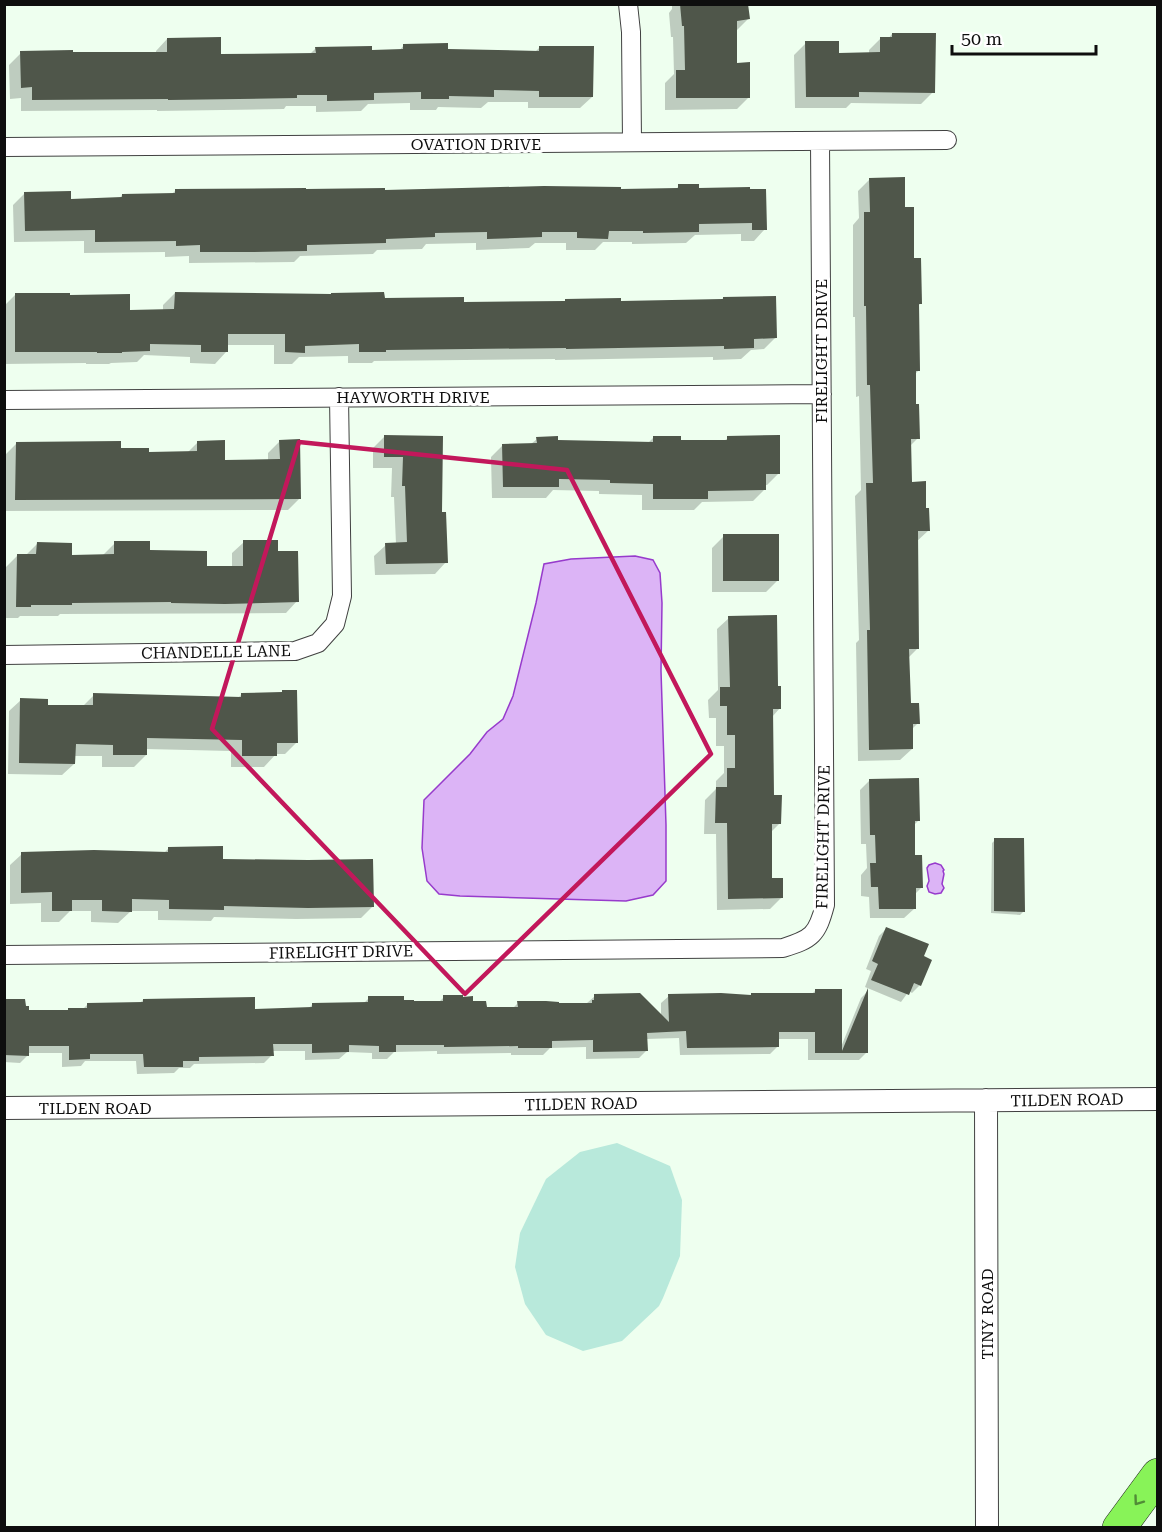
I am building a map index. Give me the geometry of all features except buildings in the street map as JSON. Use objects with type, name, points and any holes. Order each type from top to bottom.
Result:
[{"type":"highway","points":[[1119,1527],[1158,1475]]},
{"type":"street","points":[[628,4],[631,32],[632,142]]},
{"type":"street","name":"OVATION DRIVE","points":[[4,147],[947,140]]},
{"type":"street","name":"FIRELIGHT DRIVE","points":[[4,956],[783,948],[804,942],[819,927],[825,905],[820,141]]},
{"type":"street","name":"HAYWORTH DRIVE","points":[[4,400],[822,394]]},
{"type":"street","name":"CHANDELLE LANE","points":[[4,655],[295,651],[318,643],[335,624],[342,596],[339,397]]},
{"type":"street","name":"TILDEN ROAD","points":[[4,1108],[1158,1099]]},
{"type":"street","name":"TINY ROAD","points":[[986,1101],[987,1527]]},
{"type":"highlighted area","points":[[299,442],[567,470],[711,754],[465,994],[212,729]]},
{"type":"shaded area","points":[[635,556],[653,560],[660,573],[666,881],[653,895],[626,901],[439,894],[427,881],[422,848],[424,800],[470,754],[487,732],[503,719],[513,696],[544,564],[571,559]]},
{"type":"shaded area","points":[[935,863],[941,865],[944,870],[942,884],[944,888],[941,893],[935,894],[929,892],[927,886],[929,881],[927,868]]},
{"type":"shaded area","points":[[617,1143],[670,1166],[682,1200],[680,1256],[659,1306],[622,1341],[583,1351],[546,1335],[525,1304],[515,1267],[520,1233],[546,1179],[580,1152]]}]
